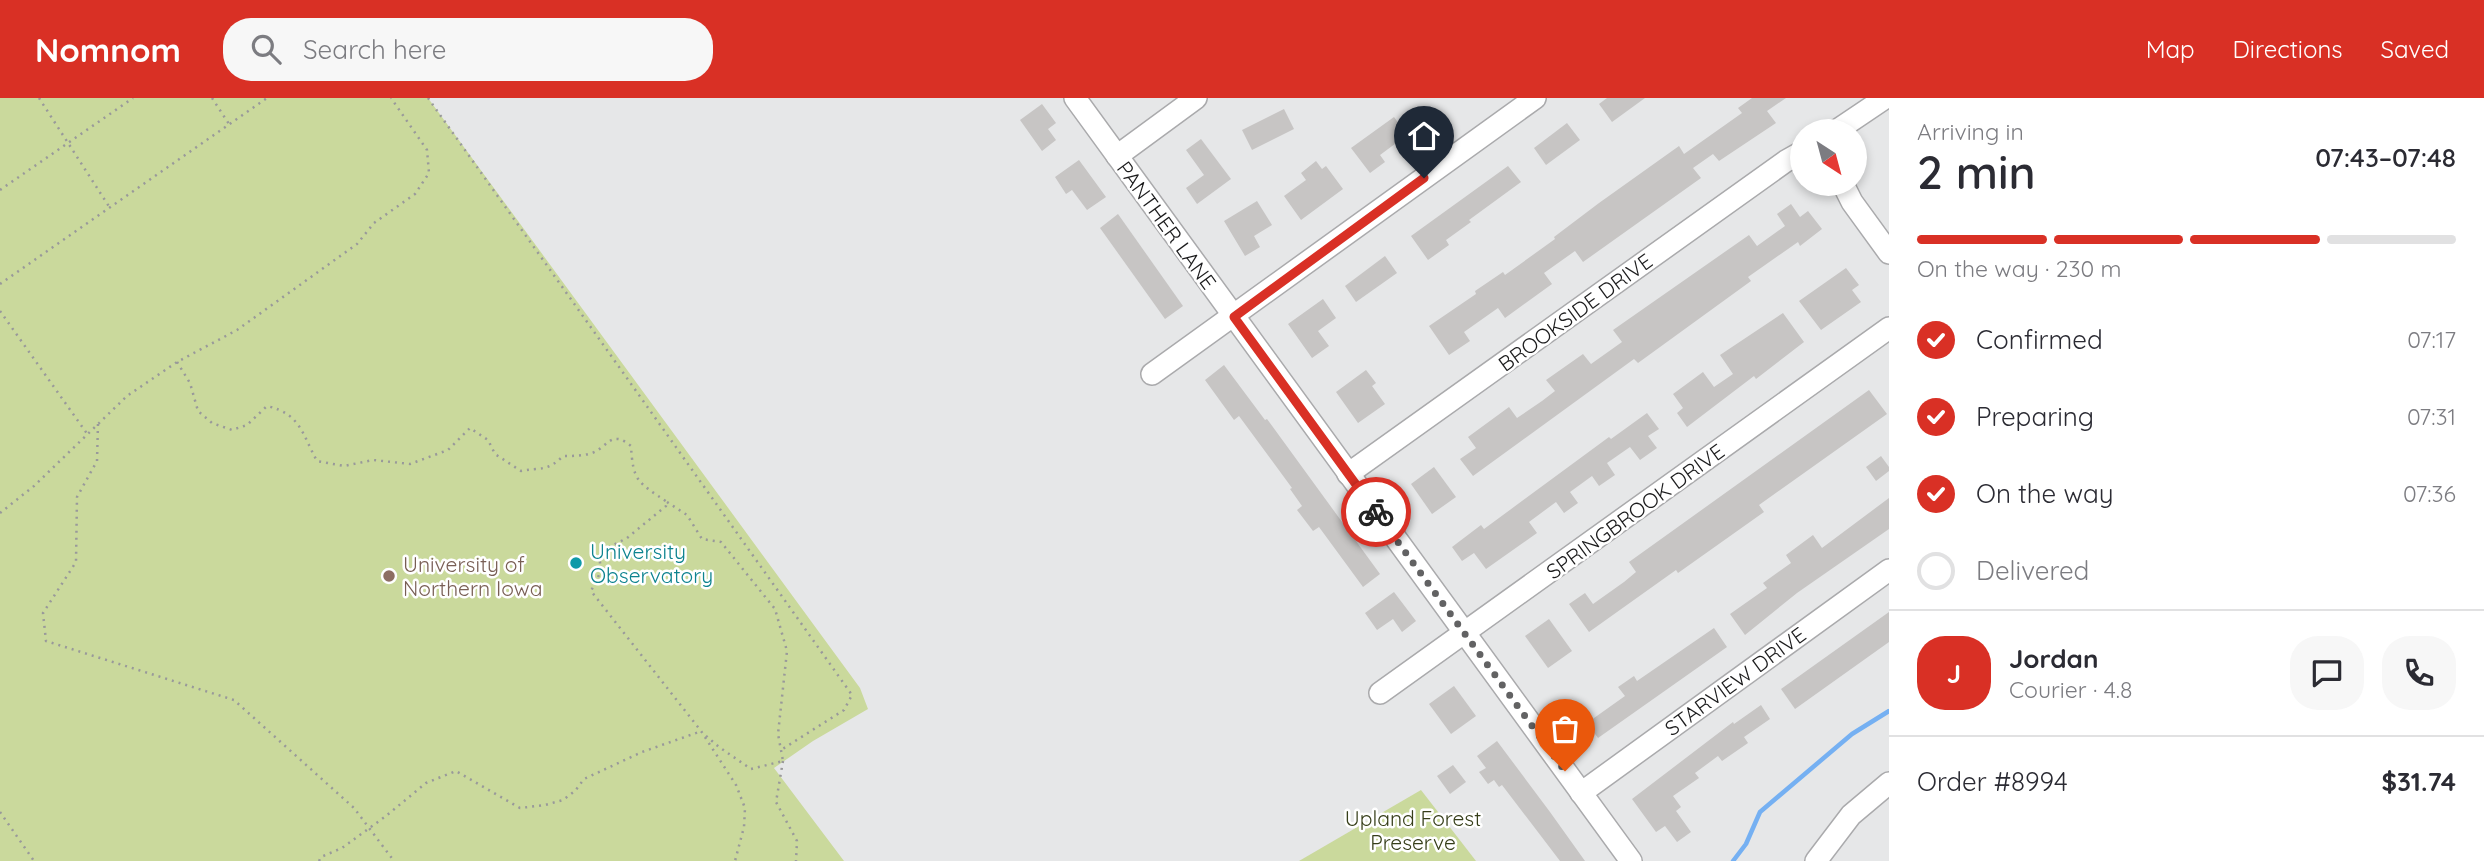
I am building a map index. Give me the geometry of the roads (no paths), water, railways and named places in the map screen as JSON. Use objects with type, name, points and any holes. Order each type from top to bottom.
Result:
[{"type":"street","name":"PANTHER LANE","points":[[1074,98],[1630,861]]},
{"type":"street","points":[[1116,156],[1196,98]]},
{"type":"street","points":[[1152,374],[1535,98]]},
{"type":"street","points":[[1853,119],[1884,98]]},
{"type":"street","name":"BROOKSIDE DRIVE","points":[[1348,474],[1790,160]]},
{"type":"street","points":[[1849,196],[1889,253]]},
{"type":"street","name":"SPRINGBROOK DRIVE","points":[[1380,693],[1889,328]]},
{"type":"street","name":"STARVIEW DRIVE","points":[[1581,793],[1889,570]]},
{"type":"street","points":[[1815,861],[1851,815],[1889,783]]},
{"type":"waterway","points":[[1733,861],[1746,844],[1760,812],[1852,734],[1889,711]]},
{"type":"place","name":"University Observatory","points":[[576,563]]},
{"type":"place","name":"University of Northern Iowa","points":[[389,576]]},
{"type":"park label","name":"Upland Forest Preserve","points":[[1413,830]]}]
